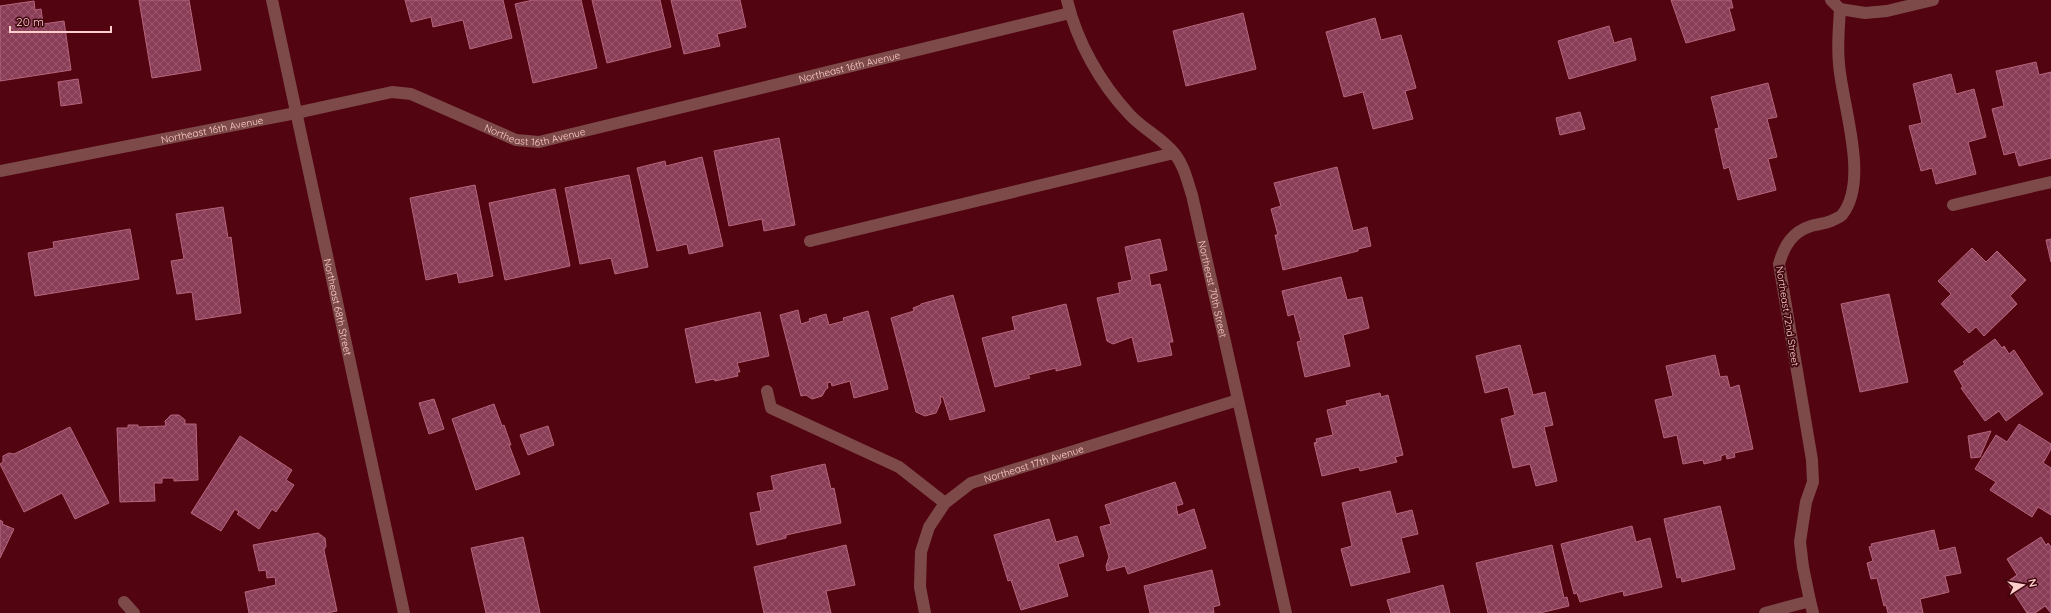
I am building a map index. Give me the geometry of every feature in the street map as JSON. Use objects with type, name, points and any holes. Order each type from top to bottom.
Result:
[{"type":"street","name":"Northeast 68th Street","points":[[272,0],[404,613]]},
{"type":"street","name":"Northeast 70th Street","points":[[1068,0],[1070,13],[1084,48],[1100,76],[1130,115],[1174,153],[1183,168],[1192,195],[1286,613]]},
{"type":"street","points":[[1831,0],[1840,9],[1865,13],[1887,11],[1933,0]]},
{"type":"street","name":"Northeast 72nd Street","points":[[1813,613],[1803,568],[1800,542],[1806,502],[1812,482],[1812,460],[1779,264],[1788,242],[1798,232],[1811,226],[1824,224],[1841,216],[1852,196],[1855,175],[1854,148],[1842,95],[1839,62],[1840,9]]},
{"type":"street","name":"Northeast 16th Avenue","points":[[0,171],[296,113],[392,92],[411,94],[516,140],[539,142],[1070,13]]},
{"type":"street","points":[[810,242],[1174,153]]},
{"type":"street","points":[[1953,205],[2051,182]]},
{"type":"street","points":[[767,391],[771,408],[899,467],[945,503]]},
{"type":"street","name":"Northeast 17th Avenue","points":[[926,613],[920,587],[921,552],[929,527],[945,503],[971,483],[1238,400]]},
{"type":"street","points":[[1765,613],[1810,601]]},
{"type":"street","points":[[124,602],[134,613]]},
{"type":"building","points":[[139,0],[189,0],[201,70],[152,78]]},
{"type":"building","points":[[405,0],[503,0],[512,38],[470,49],[463,20],[433,27],[431,17],[411,22]]},
{"type":"building","points":[[533,0],[581,0],[597,68],[533,83],[515,4]]},
{"type":"building","points":[[592,0],[660,0],[671,47],[607,63]]},
{"type":"building","points":[[671,0],[740,0],[746,27],[717,34],[720,46],[684,54]]},
{"type":"building","points":[[1671,0],[1731,0],[1733,8],[1729,8],[1735,30],[1686,43]]},
{"type":"building","points":[[34,1],[35,10],[41,9],[43,24],[64,21],[71,70],[0,81],[0,6]]},
{"type":"building","points":[[1243,13],[1256,69],[1186,86],[1173,31]]},
{"type":"building","points":[[1375,18],[1381,40],[1401,35],[1416,88],[1405,91],[1413,119],[1373,129],[1363,92],[1344,97],[1326,32]]},
{"type":"building","points":[[1609,26],[1614,43],[1631,38],[1636,60],[1569,79],[1558,41]]},
{"type":"building","points":[[2036,62],[2039,75],[2051,72],[2051,158],[2019,166],[2015,152],[2004,155],[1992,109],[2004,106],[1996,71]]},
{"type":"building","points":[[1951,74],[1956,94],[1974,89],[1986,137],[1968,142],[1976,174],[1936,184],[1932,168],[1921,171],[1909,126],[1922,123],[1913,84]]},
{"type":"building","points":[[78,79],[82,103],[61,106],[58,82]]},
{"type":"building","points":[[1768,83],[1777,117],[1767,119],[1777,157],[1768,159],[1776,190],[1738,200],[1729,167],[1724,169],[1715,129],[1719,128],[1711,97]]},
{"type":"building","points":[[1580,112],[1585,129],[1560,135],[1556,118]]},
{"type":"building","points":[[779,138],[795,225],[764,231],[762,219],[729,226],[714,151]]},
{"type":"building","points":[[702,157],[723,246],[689,254],[687,244],[657,251],[637,168],[665,161],[666,166]]},
{"type":"building","points":[[1337,167],[1353,231],[1367,227],[1371,246],[1358,249],[1358,251],[1283,270],[1275,235],[1278,235],[1271,209],[1281,206],[1274,183]]},
{"type":"building","points":[[629,175],[648,267],[615,274],[611,258],[580,264],[565,188]]},
{"type":"building","points":[[475,185],[493,276],[459,283],[457,273],[426,280],[410,198]]},
{"type":"building","points":[[555,189],[570,266],[505,280],[489,203]]},
{"type":"building","points":[[223,207],[228,238],[231,237],[241,313],[196,320],[192,292],[177,294],[171,261],[184,259],[176,214]]},
{"type":"building","points":[[130,229],[139,279],[35,296],[28,253],[54,248],[53,242]]},
{"type":"building","points":[[1160,239],[1167,270],[1149,274],[1151,286],[1160,284],[1173,342],[1169,342],[1172,355],[1138,362],[1132,337],[1113,344],[1107,341],[1097,298],[1120,293],[1118,283],[1132,280],[1125,247]]},
{"type":"building","points":[[2051,239],[2051,262],[2046,240]]},
{"type":"building","points":[[1972,248],[1986,262],[1997,251],[2026,280],[2010,296],[2017,304],[1984,336],[1976,327],[1969,333],[1941,304],[1951,294],[1938,281]]},
{"type":"building","points":[[1341,277],[1347,300],[1362,297],[1369,328],[1343,335],[1350,366],[1305,377],[1297,342],[1301,341],[1294,314],[1288,316],[1282,291]]},
{"type":"building","points":[[1889,294],[1908,382],[1860,392],[1841,304]]},
{"type":"building","points":[[953,295],[985,411],[950,420],[943,397],[940,397],[941,402],[936,413],[925,416],[916,412],[891,318],[914,311],[913,308],[921,304]]},
{"type":"building","points":[[1066,304],[1081,365],[1056,371],[1056,368],[1028,375],[1030,378],[995,387],[982,338],[1015,330],[1012,317]]},
{"type":"building","points":[[798,310],[801,324],[810,321],[809,319],[826,314],[829,325],[844,321],[843,318],[868,311],[888,389],[854,398],[850,381],[832,386],[831,382],[827,383],[828,388],[822,396],[812,399],[806,395],[801,396],[780,315]]},
{"type":"building","points":[[760,312],[769,356],[737,363],[740,372],[737,372],[738,376],[696,383],[685,329]]},
{"type":"building","points":[[1995,339],[2002,348],[2004,346],[2009,354],[2014,350],[2043,394],[2006,421],[1999,411],[1985,421],[1961,388],[1963,387],[1954,371],[1965,364],[1963,362]]},
{"type":"building","points":[[1520,345],[1533,395],[1545,392],[1553,425],[1544,427],[1557,481],[1536,486],[1530,464],[1513,468],[1501,419],[1515,415],[1508,387],[1485,393],[1476,356]]},
{"type":"building","points":[[1715,355],[1720,377],[1727,376],[1730,388],[1739,385],[1753,449],[1734,453],[1735,457],[1727,459],[1726,454],[1721,456],[1721,460],[1704,464],[1703,460],[1683,464],[1677,435],[1664,438],[1655,400],[1673,396],[1666,366]]},
{"type":"building","points":[[1380,393],[1381,397],[1388,395],[1403,455],[1395,457],[1397,462],[1360,471],[1359,467],[1322,476],[1314,443],[1317,442],[1316,439],[1333,435],[1327,410],[1347,405],[1346,401]]},
{"type":"building","points":[[434,399],[444,429],[429,434],[419,403]]},
{"type":"building","points":[[494,404],[502,426],[504,425],[511,445],[509,445],[520,474],[476,490],[452,419]]},
{"type":"building","points":[[171,415],[179,415],[185,420],[185,424],[196,424],[198,480],[174,481],[174,478],[162,478],[162,483],[154,483],[155,501],[120,502],[117,428],[128,428],[128,425],[138,425],[138,427],[166,426],[165,421]]},
{"type":"building","points":[[2019,424],[2051,444],[2051,449],[2043,463],[2051,468],[2051,515],[2038,507],[2032,517],[1990,490],[1996,482],[1975,469],[1996,435],[2007,442]]},
{"type":"building","points":[[548,426],[554,445],[528,455],[520,435]]},
{"type":"building","points":[[70,427],[109,503],[75,519],[62,493],[24,512],[0,464],[3,462],[3,456],[9,453],[14,454]]},
{"type":"building","points":[[1991,431],[1980,457],[1971,458],[1968,436]]},
{"type":"building","points":[[240,436],[292,470],[286,480],[294,485],[276,512],[272,509],[259,529],[237,514],[239,512],[235,509],[221,531],[191,513]]},
{"type":"building","points":[[825,464],[831,489],[834,488],[841,523],[786,535],[786,538],[757,545],[750,513],[761,511],[757,493],[774,490],[771,476]]},
{"type":"building","points":[[1175,482],[1183,504],[1176,506],[1178,515],[1194,509],[1206,548],[1128,574],[1125,566],[1107,571],[1106,566],[1109,557],[1100,527],[1111,524],[1105,505]]},
{"type":"building","points":[[1390,491],[1396,514],[1412,510],[1418,534],[1401,538],[1410,572],[1351,586],[1341,549],[1352,546],[1342,503]]},
{"type":"building","points":[[1720,506],[1735,569],[1682,582],[1681,577],[1677,578],[1664,519]]},
{"type":"building","points":[[1049,519],[1056,542],[1077,536],[1084,556],[1058,564],[1068,596],[1021,610],[1011,580],[1008,581],[994,535]]},
{"type":"building","points":[[0,520],[3,522],[2,524],[14,529],[0,558]]},
{"type":"building","points":[[1632,526],[1636,542],[1650,538],[1662,587],[1624,596],[1623,591],[1580,602],[1577,593],[1574,594],[1561,544]]},
{"type":"building","points":[[1934,530],[1939,551],[1955,547],[1961,573],[1945,576],[1949,592],[1920,599],[1923,613],[1888,613],[1886,605],[1884,606],[1877,578],[1871,579],[1867,563],[1873,561],[1869,547],[1872,546],[1871,544]]},
{"type":"building","points":[[318,533],[325,538],[326,546],[324,550],[337,611],[327,613],[249,613],[245,592],[276,585],[275,577],[267,578],[266,570],[259,571],[253,545]]},
{"type":"building","points":[[523,537],[540,613],[486,613],[471,548]]},
{"type":"building","points":[[2041,537],[2046,545],[2048,543],[2051,547],[2051,613],[2045,606],[2035,613],[2027,613],[2007,582],[2017,575],[2007,559]]},
{"type":"building","points":[[846,545],[855,585],[826,591],[831,613],[764,613],[754,567]]},
{"type":"building","points":[[1552,545],[1564,598],[1567,597],[1569,606],[1540,613],[1488,613],[1476,563]]},
{"type":"building","points":[[1212,570],[1220,605],[1213,607],[1214,613],[1150,613],[1144,586]]},
{"type":"building","points":[[1443,585],[1450,613],[1391,613],[1387,600]]}]
